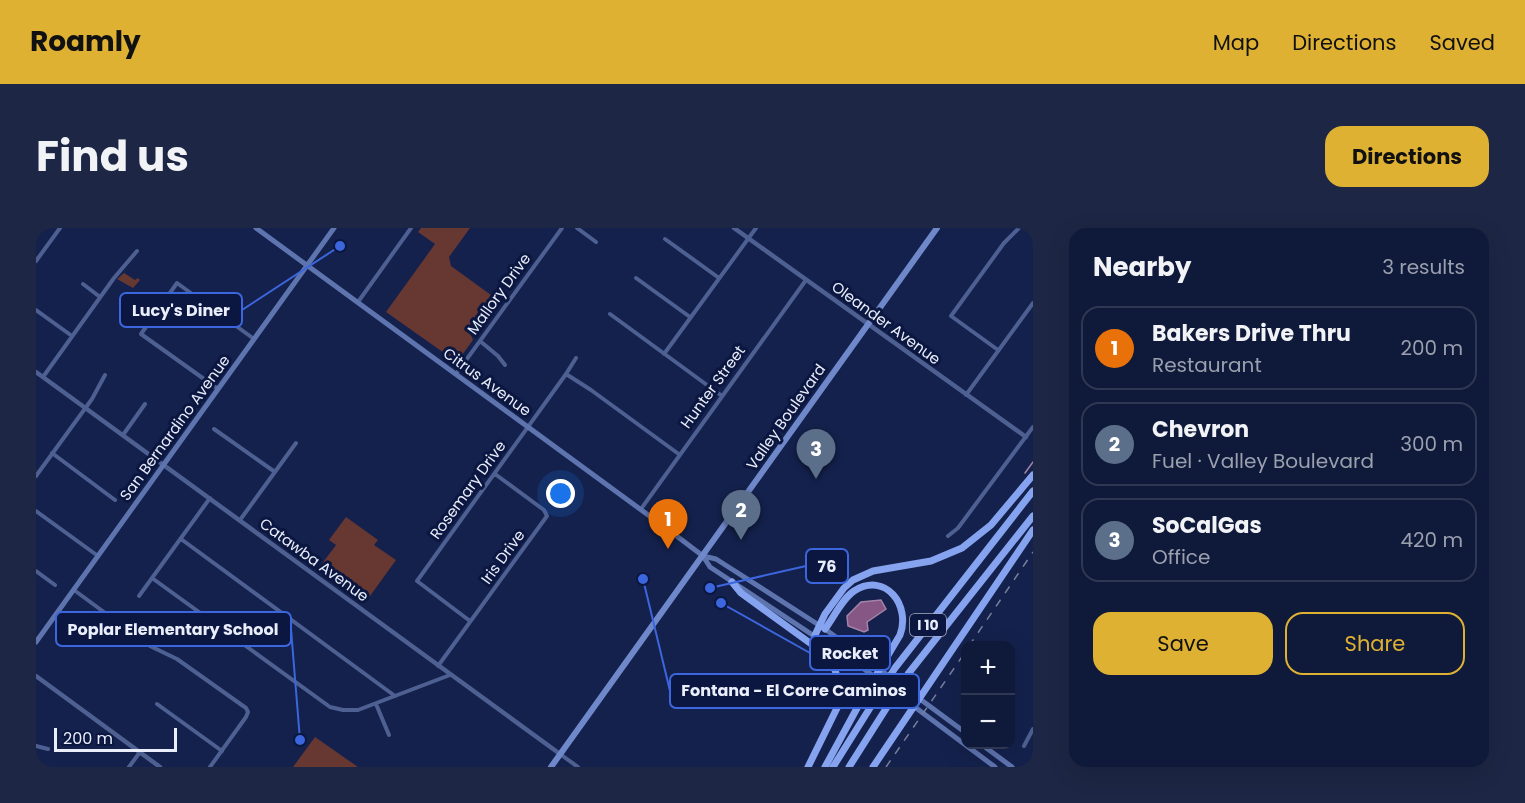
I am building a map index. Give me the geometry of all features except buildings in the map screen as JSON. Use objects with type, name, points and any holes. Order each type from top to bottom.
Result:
[{"type":"highway","points":[[822,627],[844,588],[860,576],[873,571],[931,561],[951,554],[971,542],[991,525],[1033,475]]},
{"type":"highway","name":"I 10","points":[[833,767],[895,668],[1033,492]]},
{"type":"highway","name":"I 10","points":[[849,767],[908,674],[1033,516]]},
{"type":"highway","points":[[873,767],[922,700],[1033,530]]},
{"type":"highway","points":[[732,582],[741,593],[821,651],[835,670],[840,687],[838,706],[808,767]]},
{"type":"highway","points":[[815,635],[847,597],[855,590],[866,586],[880,587],[890,591],[898,599],[903,613],[903,625],[898,639],[825,767]]},
{"type":"main road","name":"Citrus Avenue","points":[[256,228],[703,556],[710,567],[864,669],[995,767]]},
{"type":"main road","name":"San Bernardino Avenue","points":[[36,642],[334,228]]},
{"type":"main road","name":"Valley Boulevard","points":[[551,767],[938,228]]},
{"type":"main road","name":"Citrus Avenue","points":[[703,556],[716,559],[822,627],[961,729]]},
{"type":"main road","points":[[988,749],[1012,767]]},
{"type":"street","points":[[36,261],[60,228]]},
{"type":"street","points":[[358,302],[411,228]]},
{"type":"street","name":"Mallory Drive","points":[[456,374],[562,228]]},
{"type":"street","points":[[577,228],[596,242]]},
{"type":"street","name":"Oleander Avenue","points":[[734,228],[1026,437]]},
{"type":"street","points":[[664,354],[756,228]]},
{"type":"street","points":[[998,350],[951,316],[1004,243],[1019,228]]},
{"type":"street","points":[[665,239],[719,278]]},
{"type":"street","points":[[43,377],[100,297],[137,251]]},
{"type":"street","points":[[636,278],[690,317]]},
{"type":"street","name":"Hunter Street","points":[[640,509],[806,280]]},
{"type":"street","points":[[218,389],[141,334],[177,283],[254,339]]},
{"type":"street","points":[[83,284],[100,297]]},
{"type":"street","points":[[966,395],[1033,303]]},
{"type":"street","points":[[36,310],[72,336]]},
{"type":"street","points":[[610,314],[722,396]]},
{"type":"street","points":[[480,341],[505,364]]},
{"type":"street","name":"Rosemary Drive","points":[[470,621],[417,581],[576,358]]},
{"type":"street","name":"Catawba Avenue","points":[[36,372],[578,767]]},
{"type":"street","points":[[566,374],[680,455]]},
{"type":"street","points":[[36,476],[86,408],[105,375]]},
{"type":"street","points":[[123,435],[145,404]]},
{"type":"street","points":[[948,536],[958,528],[1033,427]]},
{"type":"street","points":[[214,429],[274,472]]},
{"type":"street","points":[[240,520],[296,442]]},
{"type":"street","points":[[52,453],[115,500]]},
{"type":"street","name":"Iris Drive","points":[[438,666],[547,516],[544,510],[495,474]]},
{"type":"street","points":[[139,596],[210,498]]},
{"type":"street","points":[[36,511],[98,556]]},
{"type":"street","points":[[181,538],[395,696]]},
{"type":"street","points":[[36,571],[55,585]]},
{"type":"street","points":[[153,578],[330,707],[349,710],[376,704],[450,675]]},
{"type":"street","points":[[74,590],[150,646],[177,658],[247,710],[246,717],[210,767]]},
{"type":"street","points":[[36,676],[160,767]]},
{"type":"street","points":[[157,704],[222,751]]},
{"type":"street","points":[[376,704],[389,735]]},
{"type":"street","points":[[1024,746],[1033,729]]},
{"type":"street","points":[[36,746],[48,749]]},
{"type":"street","points":[[129,767],[140,752]]},
{"type":"shaded area","points":[[421,228],[470,228],[449,257],[451,266],[491,295],[468,327],[471,329],[473,340],[459,359],[454,360],[386,312],[435,244],[418,232]]},
{"type":"shaded area","points":[[124,273],[135,280],[138,278],[140,280],[133,288],[117,279]]},
{"type":"shaded area","points":[[346,517],[378,540],[374,545],[396,560],[365,603],[318,569],[336,545],[329,540]]},
{"type":"shaded area","points":[[881,600],[886,609],[867,622],[868,630],[864,632],[848,626],[847,616],[861,602]]},
{"type":"shaded area","points":[[315,737],[358,767],[293,767]]},
{"type":"waterway","points":[[1025,473],[1033,462]]},
{"type":"railway","points":[[972,641],[1033,552]]},
{"type":"railway","points":[[886,767],[961,658]]},
{"type":"place","name":"Lucy's Diner","points":[[340,246]]},
{"type":"place","name":"SoCalGas","points":[[816,479]]},
{"type":"place","name":"Chevron","points":[[741,540]]},
{"type":"place","name":"Bakers Drive Thru","points":[[668,549]]},
{"type":"place","name":"Fontana - El Corre Caminos","points":[[643,579]]},
{"type":"place","name":"76","points":[[710,588]]},
{"type":"place","name":"Rocket","points":[[721,603]]},
{"type":"place","name":"Poplar Elementary School","points":[[300,740]]}]
